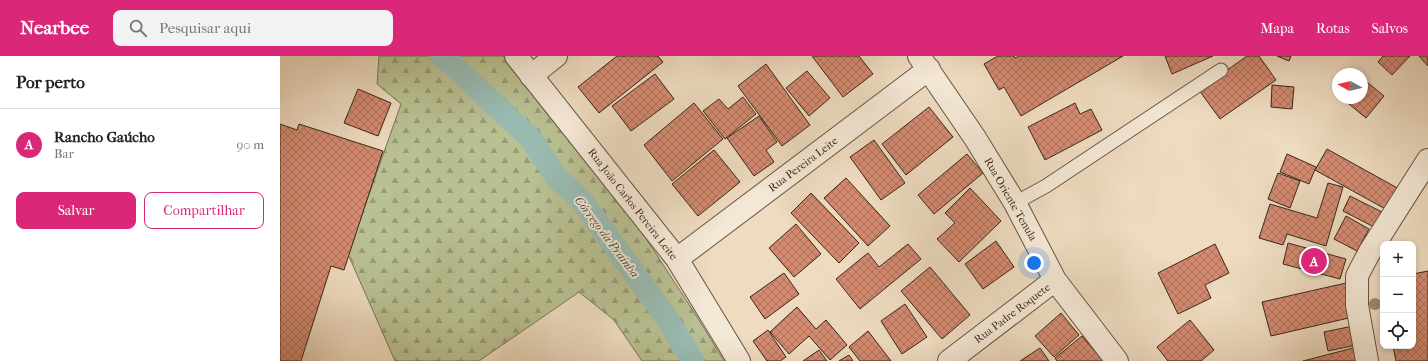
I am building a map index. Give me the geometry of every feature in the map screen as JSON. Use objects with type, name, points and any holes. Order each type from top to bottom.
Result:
[{"type":"street","name":"Rua João Carlos Pereira Leite","points":[[516,56],[677,259],[739,361]]},
{"type":"street","points":[[531,76],[556,56]]},
{"type":"street","name":"Rua Oriente Tenula","points":[[924,63],[975,138],[1015,203],[1055,280],[1117,361]]},
{"type":"street","name":"Rua Pereira Leite","points":[[677,259],[924,63]]},
{"type":"street","points":[[1367,361],[1357,305],[1357,276],[1369,253],[1428,160]]},
{"type":"street","name":"Rua Padre Roquete","points":[[949,361],[1055,280]]},
{"type":"lane","points":[[1015,203],[1046,186],[1221,70]]},
{"type":"green space","points":[[379,56],[503,56],[643,234],[724,361],[642,361],[614,320],[579,292],[479,361],[395,361],[348,254],[401,104],[377,84]]},
{"type":"building","points":[[617,56],[658,56],[663,62],[599,113],[578,87]]},
{"type":"building","points":[[812,56],[859,56],[873,74],[843,97]]},
{"type":"building","points":[[998,56],[1014,56],[1015,58],[1019,56],[1123,56],[1021,116],[1004,87],[999,90],[984,64]]},
{"type":"building","points":[[1165,56],[1213,56],[1172,74]]},
{"type":"building","points":[[1247,56],[1259,56],[1276,80],[1220,119],[1199,90]]},
{"type":"building","points":[[1277,56],[1291,56],[1289,61]]},
{"type":"building","points":[[1383,56],[1410,56],[1392,75],[1378,62]]},
{"type":"building","points":[[1419,56],[1428,56],[1428,66]]},
{"type":"building","points":[[766,64],[810,125],[782,146],[738,86]]},
{"type":"building","points":[[807,71],[830,98],[809,116],[786,88]]},
{"type":"building","points":[[655,74],[674,99],[631,131],[612,106]]},
{"type":"building","points":[[1368,83],[1384,96],[1366,118],[1349,104],[1368,104]]},
{"type":"building","points":[[1272,85],[1294,87],[1292,109],[1271,107]]},
{"type":"building","points":[[358,89],[391,103],[378,136],[344,123]]},
{"type":"building","points":[[743,97],[756,114],[725,139],[703,111],[719,99],[728,109]]},
{"type":"building","points":[[694,103],[723,139],[672,181],[644,145]]},
{"type":"building","points":[[1075,103],[1080,114],[1091,109],[1102,130],[1045,160],[1028,127]]},
{"type":"building","points":[[929,107],[953,137],[906,175],[882,144]]},
{"type":"building","points":[[759,116],[777,142],[766,150],[774,162],[754,176],[727,138]]},
{"type":"building","points":[[280,124],[297,130],[299,124],[383,151],[344,270],[331,266],[301,361],[280,361]]},
{"type":"building","points":[[874,140],[905,183],[881,200],[850,157]]},
{"type":"building","points":[[1327,149],[1401,190],[1389,211],[1315,170]]},
{"type":"building","points":[[714,150],[740,182],[698,216],[672,184]]},
{"type":"building","points":[[967,154],[983,173],[934,214],[918,195]]},
{"type":"building","points":[[1287,154],[1316,167],[1309,184],[1280,172]]},
{"type":"building","points":[[1278,173],[1300,181],[1290,208],[1268,199]]},
{"type":"building","points":[[846,178],[890,226],[868,246],[824,198]]},
{"type":"building","points":[[1328,183],[1343,187],[1326,246],[1287,234],[1283,245],[1259,238],[1270,204],[1317,218]]},
{"type":"building","points":[[970,188],[1001,221],[959,262],[937,239],[955,223],[945,213]]},
{"type":"building","points":[[811,193],[859,243],[839,263],[791,213]]},
{"type":"building","points":[[1350,196],[1382,212],[1374,227],[1343,211]]},
{"type":"building","points":[[1346,216],[1369,229],[1357,251],[1334,239]]},
{"type":"building","points":[[796,224],[821,254],[794,277],[769,248]]},
{"type":"building","points":[[996,241],[1014,267],[983,289],[965,264]]},
{"type":"building","points":[[1288,243],[1346,259],[1340,279],[1283,264]]},
{"type":"building","points":[[908,244],[921,259],[860,309],[836,279],[868,253],[879,267]]},
{"type":"building","points":[[1215,244],[1229,273],[1205,285],[1211,298],[1178,314],[1158,273]]},
{"type":"building","points":[[930,267],[970,315],[942,339],[901,291]]},
{"type":"building","points":[[1428,271],[1428,361],[1396,361],[1394,349],[1416,349],[1416,273]]},
{"type":"building","points":[[784,273],[799,294],[765,319],[750,297]]},
{"type":"building","points":[[1346,283],[1353,317],[1271,336],[1262,302]]},
{"type":"building","points":[[905,304],[927,337],[902,354],[881,321]]},
{"type":"building","points":[[797,307],[816,329],[826,320],[847,345],[830,360],[809,336],[789,354],[770,332]]},
{"type":"building","points":[[1061,313],[1079,335],[1054,357],[1035,336]]},
{"type":"building","points":[[1190,320],[1214,350],[1201,361],[1168,361],[1157,347]]},
{"type":"building","points":[[1353,326],[1357,345],[1328,351],[1324,332]]},
{"type":"building","points":[[768,330],[786,357],[780,361],[767,361],[753,341]]},
{"type":"building","points":[[868,331],[891,361],[860,361],[849,347]]},
{"type":"building","points":[[1082,336],[1103,361],[1057,361],[1055,358]]},
{"type":"building","points":[[1040,348],[1049,361],[1020,361]]},
{"type":"building","points":[[1353,348],[1357,361],[1303,361]]},
{"type":"building","points":[[819,350],[827,361],[803,361]]},
{"type":"building","points":[[849,355],[853,361],[839,361]]},
{"type":"waterway","name":"Córrego da Prainha","points":[[441,56],[453,65],[532,140],[557,178],[582,201],[666,317],[693,361]]},
{"type":"place","name":"Rancho Gaúcho","points":[[1314,261]]}]
